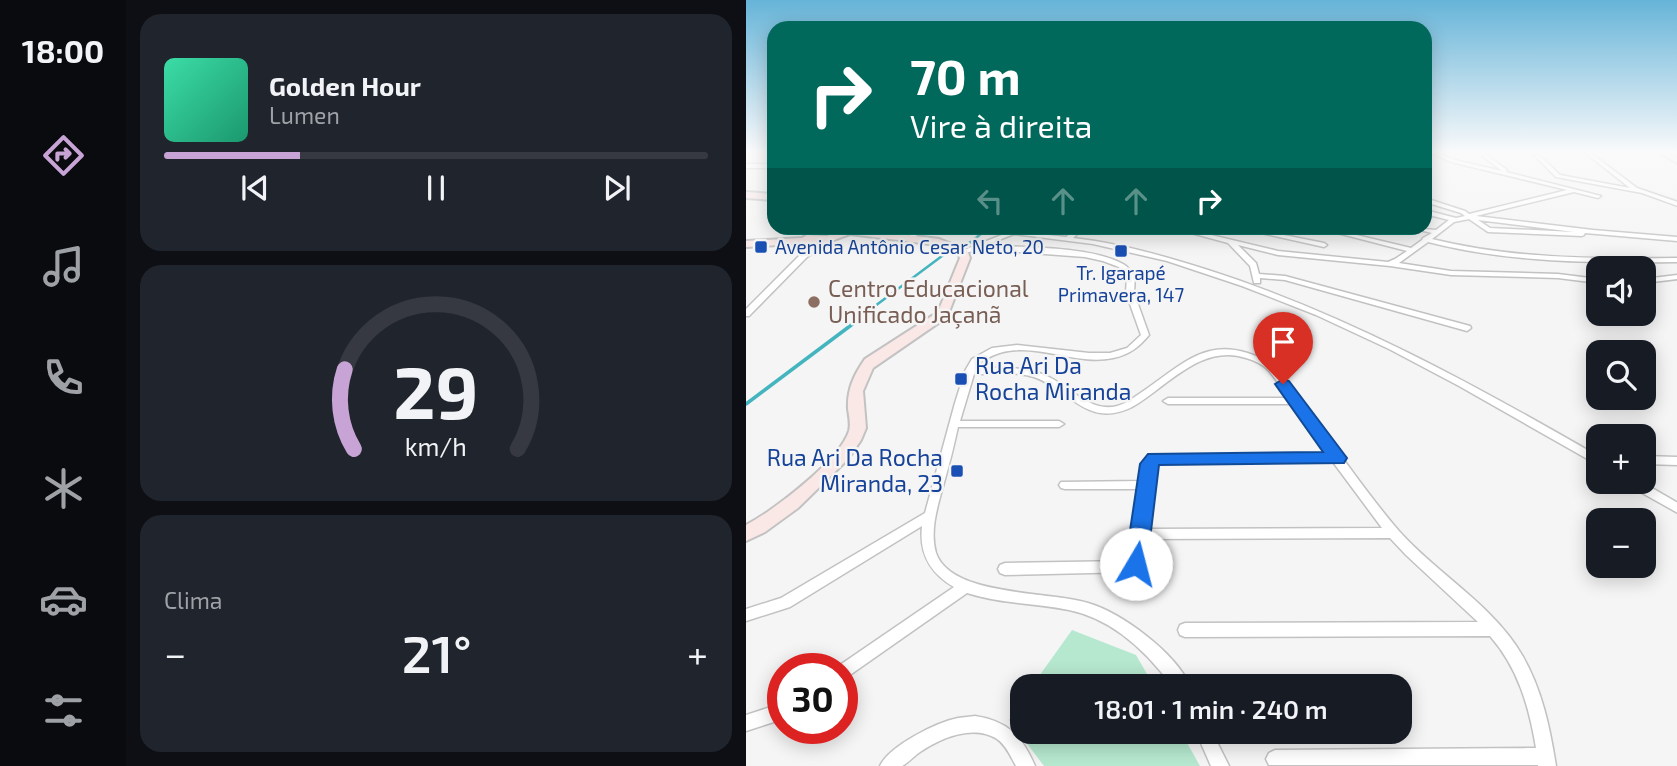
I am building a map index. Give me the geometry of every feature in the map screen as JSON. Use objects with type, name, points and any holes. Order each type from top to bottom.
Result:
[{"type":"street","points":[[1557,187],[1598,196]]},
{"type":"street","points":[[1614,187],[1678,204]]},
{"type":"street","points":[[1634,187],[1641,192]]},
{"type":"street","points":[[1432,235],[1455,220],[1573,191]]},
{"type":"street","points":[[746,195],[767,196]]},
{"type":"street","points":[[1432,202],[1470,216],[1593,232],[1678,239]]},
{"type":"street","points":[[1432,214],[1455,220]]},
{"type":"street","points":[[1432,231],[1436,232]]},
{"type":"street","points":[[804,256],[811,235]]},
{"type":"street","points":[[746,314],[804,256],[841,235]]},
{"type":"street","points":[[891,235],[959,249],[980,247],[1086,255],[1124,267],[1131,275],[1130,293],[1145,335],[1136,346],[1108,357],[1026,346],[999,348],[981,356],[970,371],[954,424],[931,514],[929,548],[934,562],[965,587],[986,594],[1060,601],[1118,622],[1165,663],[1173,674]]},
{"type":"street","points":[[909,238],[914,235]]},
{"type":"street","points":[[980,247],[1008,235]]},
{"type":"street","points":[[1050,235],[1150,257],[1255,288],[1390,344],[1586,454]]},
{"type":"street","points":[[1069,238],[1073,235]]},
{"type":"street","points":[[1205,235],[1307,257],[1391,264],[1451,273],[1558,276],[1586,280]]},
{"type":"street","points":[[1276,235],[1324,245]]},
{"type":"street","points":[[1350,235],[1412,250]]},
{"type":"street","points":[[1391,264],[1431,235]]},
{"type":"street","points":[[746,244],[834,238]]},
{"type":"street","points":[[1425,239],[1461,249],[1530,256],[1678,260]]},
{"type":"street","points":[[1230,241],[1253,265],[1258,276],[1255,288]]},
{"type":"street","points":[[746,534],[782,512],[837,460],[852,441],[858,427],[855,386],[870,362],[940,316],[961,270],[959,249]]},
{"type":"street","points":[[1258,276],[1285,278],[1467,328]]},
{"type":"street","points":[[1656,280],[1678,277]]},
{"type":"street","points":[[970,371],[1041,376],[1078,403],[1106,411],[1130,405],[1194,359],[1208,353],[1235,352],[1260,359],[1271,367],[1393,533],[1437,579],[1494,629],[1526,676],[1547,761],[1274,759]]},
{"type":"street","points":[[1168,401],[1295,401]]},
{"type":"street","points":[[954,424],[1059,424]]},
{"type":"street","points":[[1005,569],[1132,567],[1136,564],[1149,464],[1154,459],[1338,458]]},
{"type":"street","points":[[1656,460],[1678,461]]},
{"type":"street","points":[[1065,485],[1146,485]]},
{"type":"street","points":[[1652,494],[1678,509]]},
{"type":"street","points":[[746,615],[785,603],[931,514]]},
{"type":"street","points":[[1140,534],[1393,533]]},
{"type":"street","points":[[858,661],[965,587]]},
{"type":"street","points":[[1185,630],[1494,629]]},
{"type":"street","points":[[746,723],[767,716]]},
{"type":"street","points":[[889,766],[924,741],[945,730],[966,726],[989,727],[1005,735],[1026,766]]},
{"type":"street","points":[[1210,744],[1220,766]]},
{"type":"green space","points":[[1072,630],[1136,655],[1147,674],[1041,674]]},
{"type":"green space","points":[[1027,744],[1188,744],[1200,766],[1044,766]]},
{"type":"waterway","points":[[867,312],[946,253],[971,242],[980,235]]},
{"type":"waterway","points":[[746,404],[870,311]]},
{"type":"place","name":"Avenida Antônio Cesar Neto, 20","points":[[761,247]]},
{"type":"place","name":"Tr. Igarapé Primavera, 147","points":[[1121,251]]},
{"type":"place","name":"Centro Educacional Unificado Jaçanã","points":[[814,302]]},
{"type":"place","name":"Rua Ari Da Rocha Miranda","points":[[961,379]]},
{"type":"place","name":"Rua Ari Da Rocha Miranda, 23","points":[[957,471]]},
{"type":"route","points":[[1136,564],[1149,464],[1152,460],[1338,458],[1283,384]]}]
